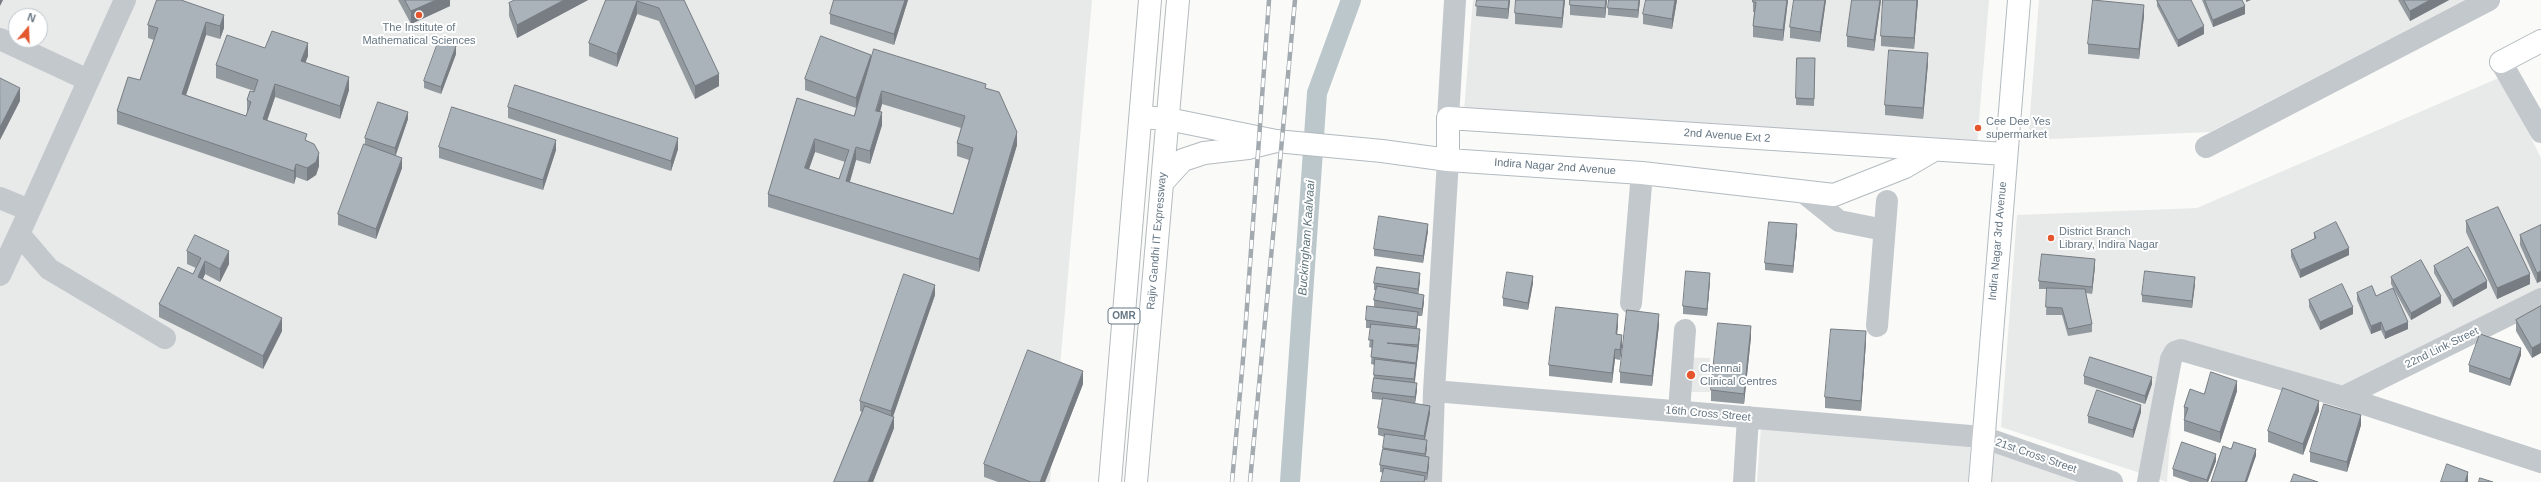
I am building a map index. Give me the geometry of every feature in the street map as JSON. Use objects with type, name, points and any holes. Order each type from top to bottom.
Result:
[{"type":"street","points":[[0,276],[125,0]]},
{"type":"street","name":"OMR","points":[[1110,482],[1150,0]]},
{"type":"street","name":"Rajiv Gandhi IT Expressway","points":[[1136,482],[1178,0]]},
{"type":"street","points":[[1431,482],[1434,391],[1448,160],[1448,118],[1455,0]]},
{"type":"street","name":"Indira Nagar 3rd Avenue","points":[[1980,482],[1982,437],[2019,0]]},
{"type":"street","points":[[2206,147],[2490,0]]},
{"type":"street","points":[[0,38],[88,80]]},
{"type":"street","points":[[2541,41],[2501,62],[2541,132]]},
{"type":"street","points":[[1141,117],[1168,120],[1276,141]]},
{"type":"street","name":"2nd Avenue Ext 2","points":[[1448,118],[2005,154]]},
{"type":"street","points":[[1162,183],[1183,160],[1204,153],[1248,148],[1276,141]]},
{"type":"street","name":"Indira Nagar 2nd Avenue","points":[[1276,141],[1382,151],[1448,160],[1642,173],[1834,195],[1905,167],[1934,150]]},
{"type":"street","points":[[1631,304],[1642,173]]},
{"type":"street","points":[[1803,192],[1838,221],[1884,230]]},
{"type":"street","points":[[0,198],[29,210]]},
{"type":"street","points":[[1877,326],[1887,201]]},
{"type":"street","points":[[19,234],[49,269],[165,338]]},
{"type":"street","name":"22nd Link Street","points":[[2343,397],[2541,299]]},
{"type":"street","points":[[1679,411],[1686,330]]},
{"type":"street","points":[[2148,482],[2171,359],[2175,352],[2189,351],[2343,397],[2541,462]]},
{"type":"street","name":"16th Cross Street","points":[[1434,391],[1982,437]]},
{"type":"street","points":[[1744,482],[1748,417]]},
{"type":"street","name":"21st Cross Street","points":[[1982,437],[2112,482]]},
{"type":"shaded area","points":[[0,0],[1092,0],[1050,482],[0,482]]},
{"type":"shaded area","points":[[1473,0],[1989,0],[1977,145],[1464,111]]},
{"type":"shaded area","points":[[2039,0],[2465,0],[2210,132],[2028,140]]},
{"type":"shaded area","points":[[2501,77],[2541,158],[2541,301],[2340,392],[2177,345],[2167,482],[2001,427],[2017,215],[2197,208]]},
{"type":"shaded area","name":"Chennai Clinical Centres","points":[[1673,357],[1710,358],[1710,392],[1672,392]]},
{"type":"shaded area","points":[[1761,426],[1971,441],[1968,482],[1757,482]]},
{"type":"shaded area","points":[[1989,444],[2105,482],[1986,482]]},
{"type":"building","points":[[157,0],[181,0],[224,15],[220,26],[206,22],[182,94],[246,116],[251,102],[247,100],[250,91],[254,92],[258,80],[216,65],[227,35],[265,48],[272,31],[308,43],[301,61],[349,77],[340,106],[275,84],[263,119],[307,134],[305,140],[314,144],[319,153],[316,162],[307,168],[296,164],[294,171],[117,111],[128,77],[140,80],[158,28],[148,25]]},
{"type":"building","points":[[405,0],[436,0],[411,11]]},
{"type":"building","points":[[515,0],[564,0],[517,25],[509,3]]},
{"type":"building","points":[[606,0],[684,0],[719,74],[695,86],[659,8],[637,1],[617,54],[589,43]]},
{"type":"building","points":[[834,0],[905,0],[894,34],[830,14]]},
{"type":"building","points":[[1477,0],[1509,0],[1508,9],[1476,6]]},
{"type":"building","points":[[1516,0],[1564,0],[1562,18],[1515,13]]},
{"type":"building","points":[[1570,0],[1606,0],[1605,8],[1570,5]]},
{"type":"building","points":[[1609,0],[1639,0],[1638,10],[1608,8]]},
{"type":"building","points":[[1646,0],[1675,0],[1672,19],[1643,14]]},
{"type":"building","points":[[1753,0],[1787,0],[1783,30],[1753,26],[1756,2],[1753,2]]},
{"type":"building","points":[[1794,0],[1825,0],[1820,32],[1790,27]]},
{"type":"building","points":[[1852,0],[1880,0],[1874,40],[1847,36]]},
{"type":"building","points":[[1883,0],[1917,0],[1914,38],[1881,36]]},
{"type":"building","points":[[2093,0],[2144,5],[2139,49],[2088,44]]},
{"type":"building","points":[[2157,0],[2191,0],[2204,26],[2178,40]]},
{"type":"building","points":[[2205,0],[2242,0],[2245,6],[2213,20]]},
{"type":"building","points":[[2404,0],[2430,0],[2410,11]]},
{"type":"building","points":[[821,36],[871,55],[856,98],[805,79]]},
{"type":"building","points":[[439,40],[456,46],[441,87],[424,81]]},
{"type":"building","points":[[874,49],[986,84],[985,88],[999,92],[1017,132],[979,259],[768,194],[797,98],[854,116]],"holes":[[[882,91],[965,116],[957,143],[973,148],[953,214],[846,181],[856,147],[870,151],[882,112],[876,111]],[[815,139],[849,150],[839,179],[805,168]]]},
{"type":"building","points":[[1889,50],[1928,53],[1923,108],[1885,105]]},
{"type":"building","points":[[1797,58],[1815,58],[1814,99],[1796,98]]},
{"type":"building","points":[[0,78],[20,88],[0,127]]},
{"type":"building","points":[[515,85],[678,138],[671,161],[508,107]]},
{"type":"building","points":[[378,102],[408,112],[395,148],[365,138]]},
{"type":"building","points":[[452,107],[556,140],[543,180],[439,147]]},
{"type":"building","points":[[364,144],[402,158],[376,229],[338,214]]},
{"type":"building","points":[[2498,207],[2530,274],[2497,288],[2466,221]]},
{"type":"building","points":[[1379,216],[1428,224],[1423,256],[1374,249]]},
{"type":"building","points":[[1769,222],[1797,224],[1793,266],[1765,263]]},
{"type":"building","points":[[2336,222],[2349,248],[2300,270],[2291,250],[2316,238],[2314,233]]},
{"type":"building","points":[[2541,225],[2541,271],[2537,273],[2520,235]]},
{"type":"building","points":[[195,235],[229,251],[220,269],[205,261],[198,277],[282,318],[263,356],[159,304],[178,267],[193,274],[201,258],[187,251]]},
{"type":"building","points":[[2468,247],[2487,281],[2453,300],[2434,266]]},
{"type":"building","points":[[2042,254],[2095,259],[2092,287],[2039,281]]},
{"type":"building","points":[[2421,260],[2441,296],[2411,313],[2391,277]]},
{"type":"building","points":[[1377,267],[1420,273],[1418,289],[1374,283]]},
{"type":"building","points":[[1686,271],[1710,273],[1707,309],[1683,306]]},
{"type":"building","points":[[2145,271],[2195,277],[2192,301],[2142,295]]},
{"type":"building","points":[[1507,272],[1533,276],[1528,303],[1503,298]]},
{"type":"building","points":[[904,274],[935,285],[891,411],[860,401]]},
{"type":"building","points":[[2342,284],[2353,307],[2320,322],[2309,300]]},
{"type":"building","points":[[1377,286],[1424,295],[1422,309],[1374,300]]},
{"type":"building","points":[[2372,286],[2376,296],[2393,288],[2408,322],[2385,332],[2381,322],[2371,326],[2357,293]]},
{"type":"building","points":[[2047,288],[2085,289],[2092,324],[2068,329],[2062,308],[2046,307]]},
{"type":"building","points":[[1367,306],[1418,312],[1416,327],[1366,320]]},
{"type":"building","points":[[2541,306],[2541,343],[2532,348],[2516,320]]},
{"type":"building","points":[[1556,307],[1618,314],[1616,334],[1622,335],[1620,350],[1615,349],[1612,373],[1549,365]]},
{"type":"building","points":[[1627,310],[1659,314],[1652,376],[1620,372]]},
{"type":"building","points":[[1718,323],[1751,326],[1744,394],[1711,390]]},
{"type":"building","points":[[1371,324],[1420,329],[1418,345],[1387,343],[1418,347],[1416,363],[1371,357],[1373,340],[1369,340]]},
{"type":"building","points":[[1831,329],[1866,331],[1861,401],[1825,397]]},
{"type":"building","points":[[2480,334],[2521,348],[2510,379],[2469,365]]},
{"type":"building","points":[[1028,350],[1083,371],[1040,482],[1031,482],[984,464]]},
{"type":"building","points":[[2090,357],[2152,377],[2145,396],[2084,376]]},
{"type":"building","points":[[1375,359],[1416,364],[1414,379],[1374,375]]},
{"type":"building","points":[[2211,372],[2237,381],[2220,432],[2184,420],[2188,408],[2184,407],[2190,389],[2204,394]]},
{"type":"building","points":[[1374,378],[1417,383],[1415,397],[1372,392]]},
{"type":"building","points":[[2283,388],[2319,401],[2303,444],[2268,431]]},
{"type":"building","points":[[2097,390],[2141,405],[2133,430],[2088,416]]},
{"type":"building","points":[[1383,398],[1430,406],[1424,436],[1378,428]]},
{"type":"building","points":[[2324,404],[2361,415],[2347,462],[2310,452]]},
{"type":"building","points":[[865,406],[894,417],[868,482],[834,482]]},
{"type":"building","points":[[1385,434],[1427,440],[1425,454],[1383,448]]},
{"type":"building","points":[[2182,442],[2216,454],[2207,480],[2173,469]]},
{"type":"building","points":[[2234,442],[2256,449],[2245,482],[2211,482],[2223,446],[2231,449]]},
{"type":"building","points":[[1383,449],[1429,457],[1427,473],[1380,465]]},
{"type":"building","points":[[2447,464],[2468,472],[2465,482],[2441,482]]},
{"type":"building","points":[[1384,468],[1425,476],[1424,482],[1381,482]]},
{"type":"building","points":[[2294,474],[2318,482],[2291,482]]},
{"type":"building","points":[[2480,478],[2493,482],[2479,482]]},
{"type":"waterway","name":"Buckingham Kaalvaai","points":[[1290,482],[1317,93],[1351,0]]},
{"type":"railway","points":[[1232,482],[1244,348],[1269,0]]},
{"type":"railway","points":[[1250,482],[1295,0]]},
{"type":"place","name":"The Institute of Mathematical Sciences","points":[[419,15]]},
{"type":"place","name":"Cee Dee Yes supermarket","points":[[1978,128]]},
{"type":"place","name":"District Branch Library, Indira Nagar","points":[[2051,238]]},
{"type":"place","name":"Chennai Clinical Centres","points":[[1691,375]]}]
